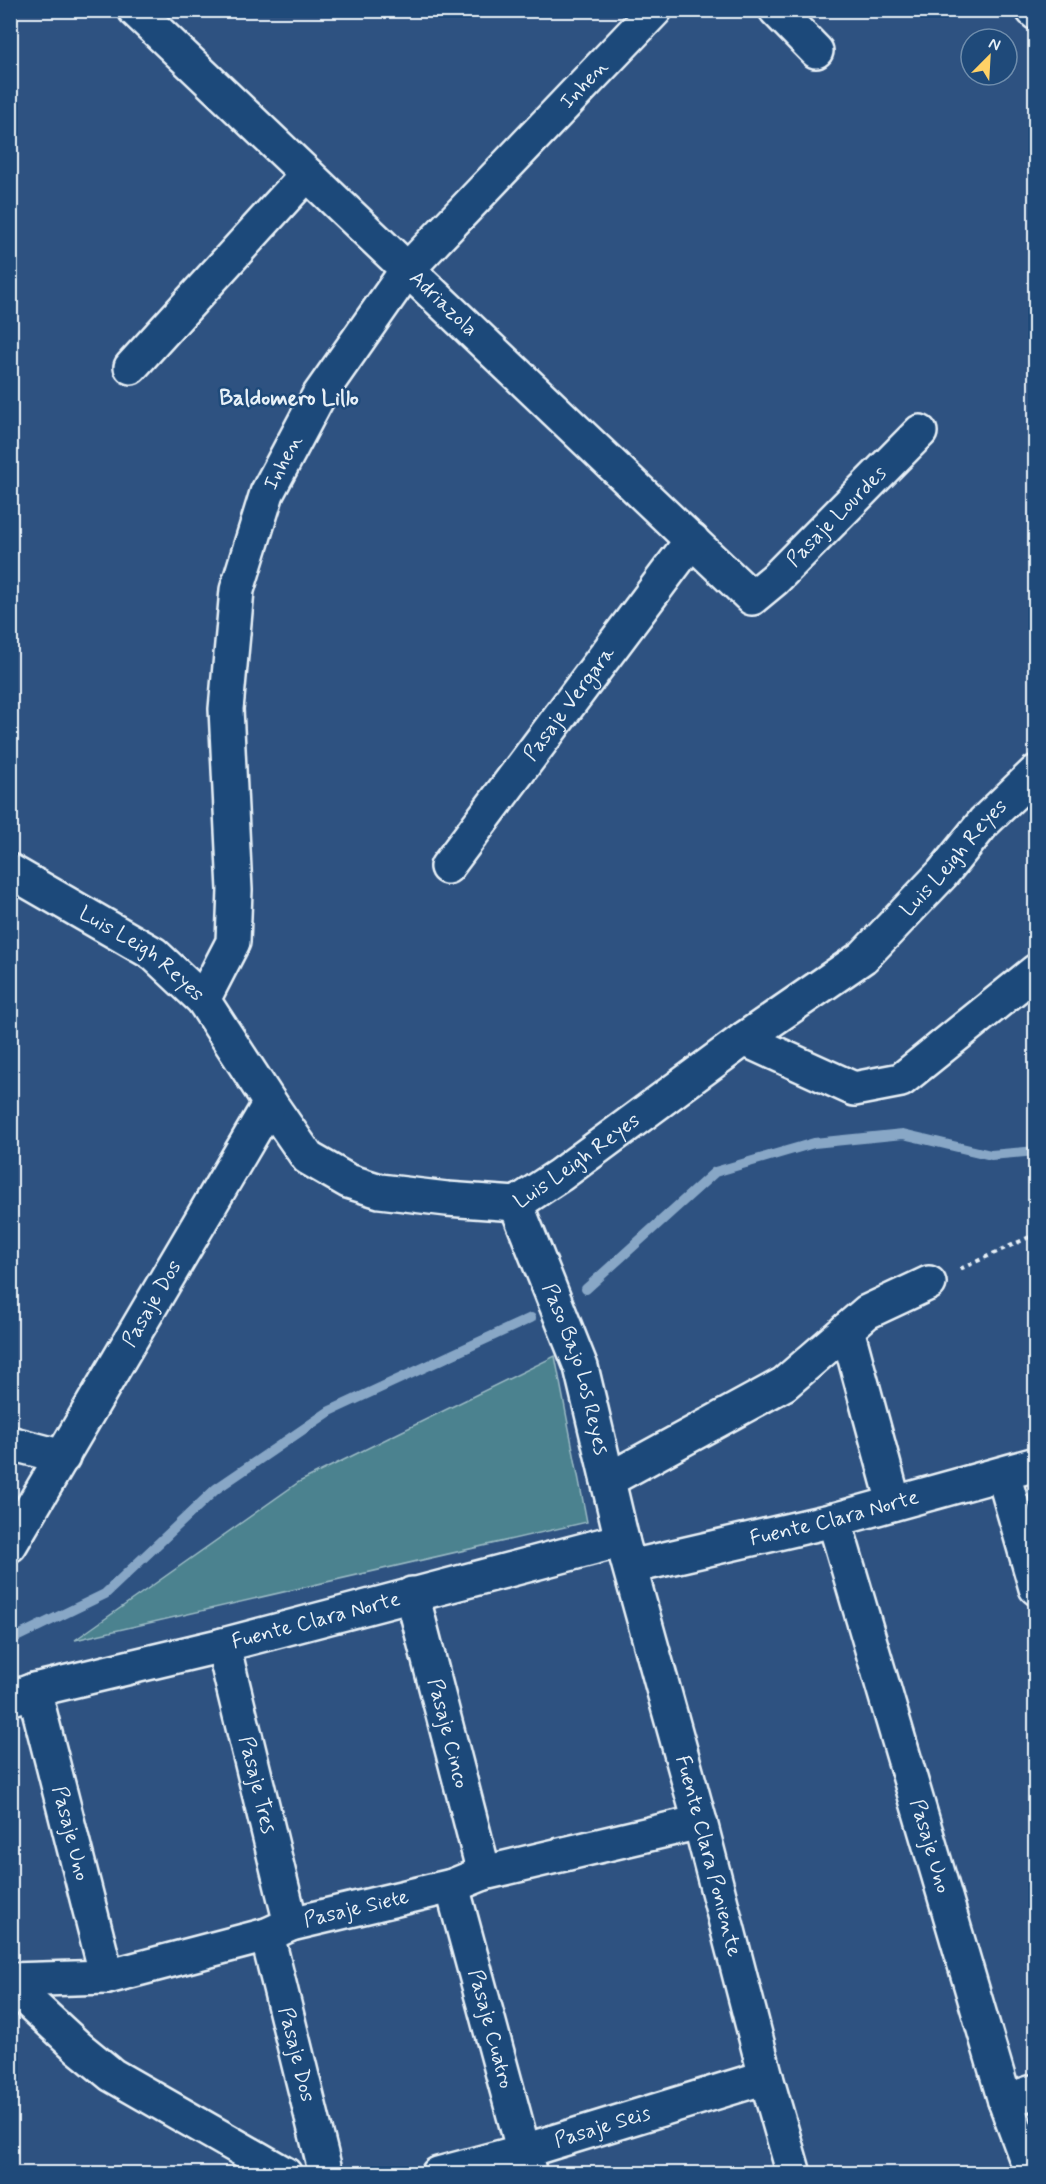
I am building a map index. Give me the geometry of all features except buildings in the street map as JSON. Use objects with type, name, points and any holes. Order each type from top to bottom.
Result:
[{"type":"street","name":"Adriazola","points":[[135,10],[752,598]]},
{"type":"street","name":"Inhen","points":[[202,1000],[233,942],[235,890],[226,709],[237,590],[267,493],[318,397],[407,270],[655,10]]},
{"type":"street","points":[[776,10],[816,51]]},
{"type":"street","points":[[131,366],[307,174]]},
{"type":"street","name":"Pasaje Lourdes","points":[[752,598],[775,579],[920,432]]},
{"type":"street","name":"Pasaje Vergara","points":[[447,867],[692,540]]},
{"type":"street","name":"Luis Leigh Reyes","points":[[10,871],[154,954],[202,1000],[309,1158],[348,1181],[391,1192],[447,1199],[516,1203],[560,1175],[744,1039],[863,957],[942,874],[984,822],[1035,772]]},
{"type":"street","points":[[744,1039],[854,1089],[901,1080],[1035,971]]},
{"type":"street","name":"Pasaje Dos","points":[[63,1457],[270,1103]]},
{"type":"street","name":"Paso Bajo Los Reyes","points":[[516,1203],[581,1366],[626,1553]]},
{"type":"street","points":[[608,1480],[784,1384],[867,1312],[929,1283]]},
{"type":"street","points":[[847,1329],[894,1503]]},
{"type":"street","points":[[10,1443],[63,1457],[10,1545]]},
{"type":"street","name":"Fuente Clara Norte","points":[[22,1695],[223,1645],[412,1594],[626,1553],[834,1520],[1035,1464]]},
{"type":"street","points":[[1003,1474],[1035,1588]]},
{"type":"street","name":"Pasaje Uno","points":[[834,1520],[1005,2101],[1032,2174]]},
{"type":"street","name":"Fuente Clara Poniente","points":[[626,1553],[794,2174]]},
{"type":"street","name":"Pasaje Cinco","points":[[412,1594],[484,1873]]},
{"type":"street","name":"Pasaje Tres","points":[[223,1645],[279,1929]]},
{"type":"street","name":"Pasaje Uno","points":[[22,1695],[107,1977]]},
{"type":"street","name":"Pasaje Siete","points":[[10,1982],[107,1977],[279,1929],[452,1887],[484,1873],[700,1822]]},
{"type":"street","name":"Pasaje Cuatro","points":[[452,1887],[526,2162]]},
{"type":"street","name":"Pasaje Dos","points":[[279,1929],[326,2174]]},
{"type":"street","points":[[10,1982],[79,2048],[112,2075],[285,2174]]},
{"type":"street","name":"Pasaje Seis","points":[[438,2174],[526,2162],[766,2077]]},
{"type":"street","points":[[1005,2101],[1035,2091]]},
{"type":"path","points":[[929,1283],[1035,1234]]},
{"type":"green space","points":[[555,1356],[587,1522],[75,1640],[299,1482]]},
{"type":"waterway","points":[[586,1289],[715,1172],[814,1143],[903,1134],[991,1155],[1036,1151]]},
{"type":"waterway","points":[[10,1640],[105,1594],[216,1489],[330,1411],[531,1318]]},
{"type":"district","name":"Baldomero Lillo","points":[[289,399]]}]
